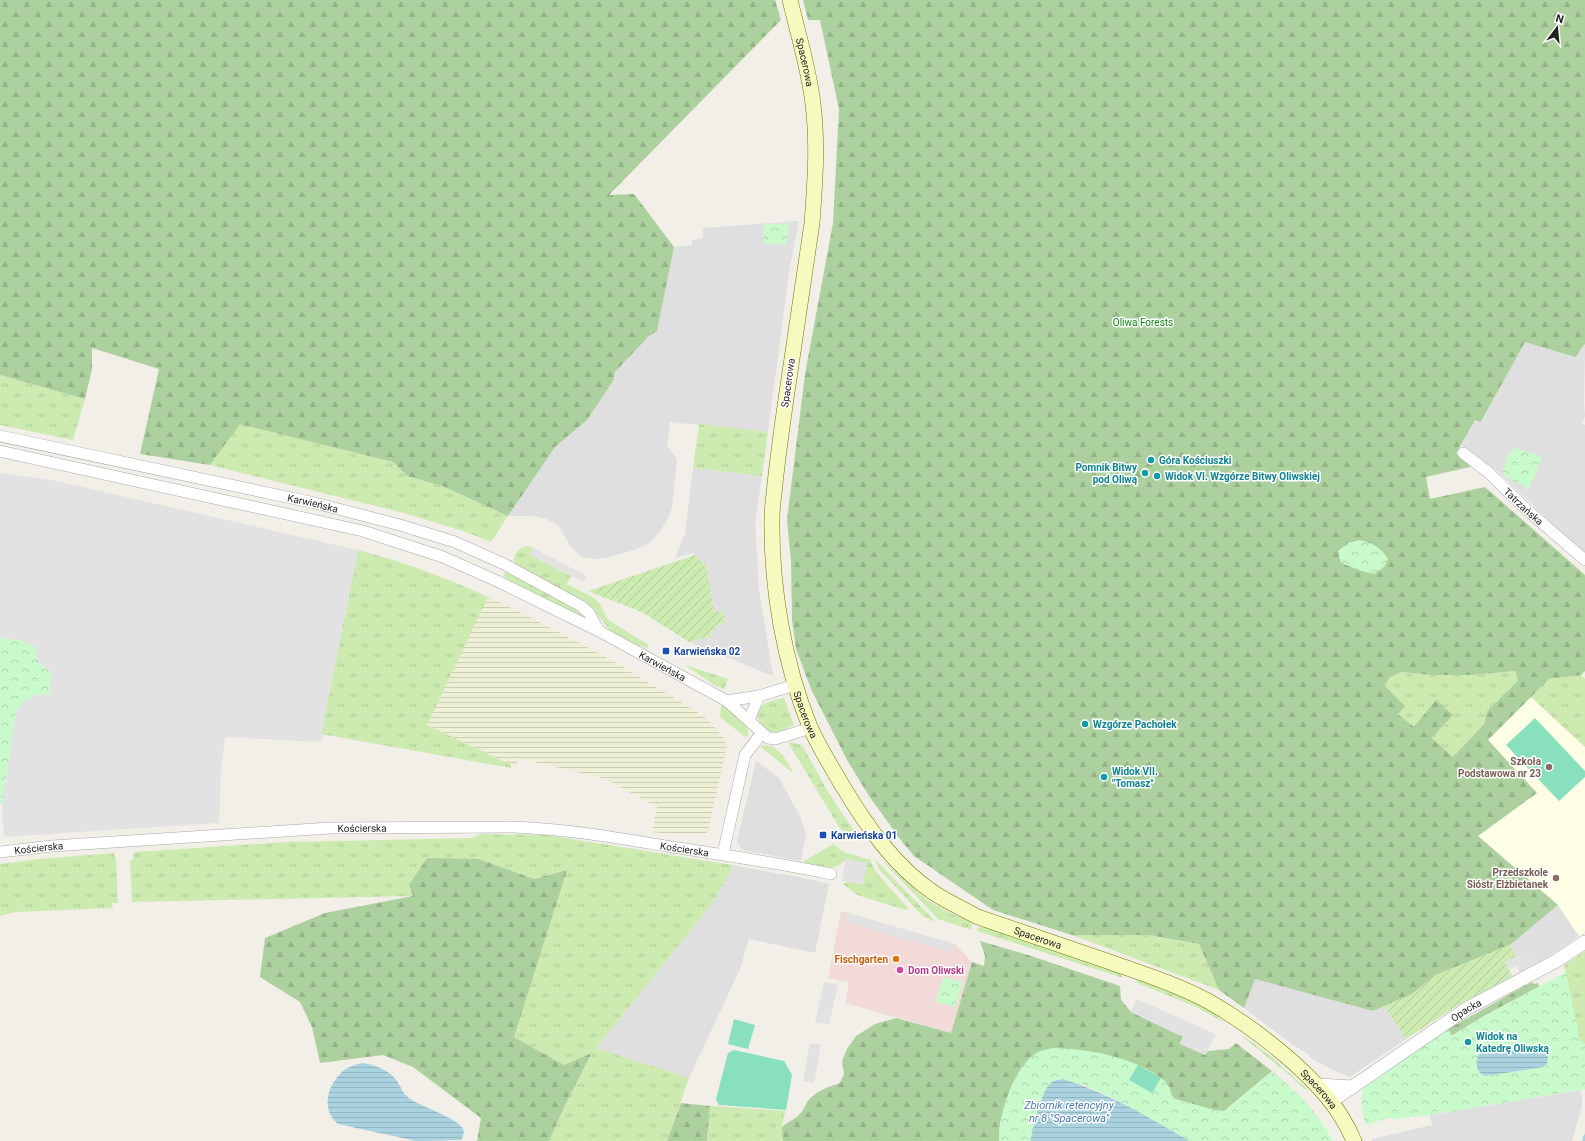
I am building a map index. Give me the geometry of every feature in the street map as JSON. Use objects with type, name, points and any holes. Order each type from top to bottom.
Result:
[{"type":"main road","name":"Spacerowa","points":[[790,0],[809,78],[813,104],[816,139],[815,188],[812,223],[779,448],[772,516],[776,585],[788,656],[795,685],[811,728],[828,762],[859,814],[881,843],[914,878],[932,892],[978,917],[1161,981],[1208,1001],[1280,1051],[1318,1085],[1332,1101],[1346,1122],[1354,1141]]},
{"type":"street","name":"Karwieńska","points":[[0,436],[315,503],[400,524],[455,542],[504,564],[581,606],[589,614],[599,632]]},
{"type":"street","name":"Karwieńska","points":[[0,450],[363,531],[443,558],[498,581],[599,632],[727,701],[750,720],[761,734]]},
{"type":"street","name":"Tatrzańska","points":[[1463,453],[1488,472],[1526,509],[1585,560]]},
{"type":"street","points":[[727,701],[759,696],[795,685]]},
{"type":"street","points":[[750,720],[759,696]]},
{"type":"street","points":[[761,734],[768,738],[775,739],[811,728]]},
{"type":"street","name":"Kościerska","points":[[723,854],[745,755],[761,734]]},
{"type":"street","name":"Kościerska","points":[[0,852],[52,846],[330,828],[543,828],[568,830],[723,854],[831,874]]},
{"type":"street","name":"Opacka","points":[[1332,1101],[1466,1009],[1556,961],[1585,942]]},
{"type":"street","points":[[1318,1085],[1352,1087]]},
{"type":"shaded area","points":[[799,221],[790,266],[768,432],[670,422],[667,446],[677,459],[672,508],[668,519],[658,534],[648,544],[634,550],[606,558],[596,559],[582,557],[570,546],[559,526],[546,519],[534,516],[508,516],[555,447],[587,420],[613,381],[615,372],[648,337],[657,331],[674,247],[692,245],[692,240],[703,238],[703,228]]},
{"type":"shaded area","points":[[1525,341],[1575,357],[1585,345],[1585,416],[1582,424],[1585,425],[1585,552],[1556,527],[1495,469],[1494,470],[1461,445],[1475,420],[1482,422]]},
{"type":"shaded area","points":[[693,468],[762,476],[755,523],[759,589],[773,676],[689,642],[707,637],[713,626],[725,623],[723,611],[714,612],[706,566],[693,553],[675,558],[685,534]]},
{"type":"shaded area","points":[[0,473],[52,480],[358,550],[321,733],[324,734],[321,742],[225,737],[221,770],[219,823],[4,837],[2,804],[16,712],[23,702],[35,695],[49,694],[52,672],[39,663],[36,656],[36,647],[19,640],[0,638]]},
{"type":"shaded area","points":[[533,548],[587,576],[584,582],[530,555]]},
{"type":"shaded area","points":[[488,597],[534,619],[611,660],[707,719],[724,738],[727,746],[708,831],[706,833],[676,834],[652,832],[657,807],[606,779],[518,758],[516,766],[511,765],[426,725]]},
{"type":"shaded area","points":[[1531,697],[1585,747],[1585,931],[1579,936],[1558,905],[1477,835],[1537,793],[1488,740]]},
{"type":"shaded area","points":[[756,761],[779,778],[801,818],[806,835],[801,861],[742,850],[737,841]]},
{"type":"shaded area","points":[[846,859],[867,863],[863,884],[842,881]]},
{"type":"shaded area","points":[[733,865],[791,875],[829,884],[815,953],[749,939],[740,969],[689,1078],[596,1048],[709,908],[725,882]]},
{"type":"shaded area","points":[[1558,905],[1579,936],[1566,946],[1539,962],[1529,950],[1516,957],[1510,945]]},
{"type":"shaded area","name":"Dom Oliwski","points":[[841,911],[955,944],[972,962],[951,1033],[845,1003],[849,982],[828,978]]},
{"type":"shaded area","points":[[847,913],[955,944],[953,953],[845,922]]},
{"type":"shaded area","points":[[1529,950],[1539,962],[1520,972],[1516,966],[1509,970],[1505,962]]},
{"type":"shaded area","points":[[1255,978],[1373,1011],[1384,1006],[1406,1039],[1350,1077],[1309,1057],[1310,1055],[1293,1045],[1244,1008]]},
{"type":"shaded area","points":[[824,982],[838,985],[829,1025],[815,1022]]},
{"type":"shaded area","points":[[1136,999],[1216,1034],[1205,1055],[1180,1044],[1183,1037],[1131,1012]]},
{"type":"shaded area","points":[[810,1043],[821,1045],[814,1083],[803,1081]]},
{"type":"shaded area","points":[[1580,1090],[1582,1105],[1572,1141],[1372,1141],[1372,1139],[1432,1125],[1430,1115]]},
{"type":"green space","points":[[0,0],[775,0],[781,20],[609,195],[634,194],[674,247],[657,331],[648,337],[615,372],[613,381],[587,420],[555,447],[508,516],[442,486],[407,476],[393,462],[240,424],[210,465],[140,454],[159,369],[92,348],[92,369],[85,399],[0,375]]},
{"type":"green space","name":"Oliwa Forests","points":[[803,0],[1585,0],[1585,344],[1575,357],[1525,342],[1481,422],[1475,420],[1456,453],[1474,466],[1426,477],[1430,499],[1485,487],[1585,575],[1585,671],[1581,675],[1549,679],[1488,740],[1537,793],[1478,836],[1558,905],[1510,945],[1436,975],[1412,994],[1373,1011],[1255,979],[1244,1008],[1219,990],[1199,944],[1149,935],[1072,935],[993,910],[914,856],[903,843],[869,796],[847,760],[811,689],[796,649],[792,620],[791,562],[787,520],[805,374],[833,223],[839,109],[820,20],[808,20]],"holes":[[[1515,671],[1518,681],[1487,711],[1484,724],[1453,757],[1432,738],[1453,715],[1436,700],[1414,727],[1398,714],[1405,706],[1385,686],[1389,678],[1401,672],[1431,675],[1472,675]]]},
{"type":"green space","points":[[789,223],[786,245],[764,243],[763,225]]},
{"type":"green space","points":[[0,375],[85,399],[73,440],[0,425]]},
{"type":"green space","points":[[240,423],[393,462],[407,476],[442,486],[508,516],[491,542],[463,531],[404,513],[210,465]]},
{"type":"green space","points":[[699,424],[768,432],[762,476],[693,468]]},
{"type":"green space","points":[[1514,448],[1542,456],[1535,476],[1528,489],[1502,474],[1507,457]]},
{"type":"green space","points":[[1360,540],[1376,546],[1388,559],[1384,567],[1374,574],[1341,563],[1338,551],[1348,543]]},
{"type":"green space","points":[[528,546],[533,548],[530,555],[571,576],[567,584],[594,598],[599,603],[608,620],[649,645],[647,648],[628,642],[613,634],[592,608],[517,566],[514,560],[515,555],[520,549]]},
{"type":"green space","points":[[358,550],[424,570],[488,597],[427,725],[511,765],[511,768],[321,734]]},
{"type":"green space","points":[[695,555],[706,566],[714,612],[723,611],[725,623],[714,626],[715,630],[709,632],[711,638],[707,637],[689,642],[642,612],[588,591]]},
{"type":"green space","points":[[505,571],[583,613],[587,620],[507,579],[504,576]]},
{"type":"green space","points":[[0,638],[19,640],[36,647],[38,659],[52,672],[49,694],[16,712],[2,804],[0,804]]},
{"type":"green space","points":[[685,665],[728,679],[724,689],[714,685]]},
{"type":"green space","points":[[1515,671],[1518,682],[1487,711],[1484,724],[1453,757],[1432,738],[1453,715],[1414,727],[1398,714],[1385,686],[1389,678],[1401,672],[1431,675],[1472,675]]},
{"type":"green space","points":[[1581,675],[1585,679],[1585,747],[1531,697],[1549,679]]},
{"type":"green space","points":[[784,698],[794,725],[779,732],[768,732],[758,719],[758,713],[763,705]]},
{"type":"green space","points":[[721,705],[744,722],[747,727],[748,737],[744,736],[720,717]]},
{"type":"green space","points":[[1535,718],[1585,771],[1585,777],[1559,801],[1506,745]]},
{"type":"green space","points":[[790,742],[802,745],[830,795],[861,841],[850,838],[839,827],[789,744]]},
{"type":"green space","points":[[765,745],[779,751],[794,774],[760,746]]},
{"type":"green space","points":[[481,834],[547,835],[733,865],[725,882],[709,908],[596,1048],[689,1078],[667,1141],[549,1141],[565,1105],[592,1054],[564,1065],[514,1037],[566,870],[534,879],[479,859],[413,896],[132,902],[130,861],[133,859],[134,852],[287,842],[472,838]]},
{"type":"green space","points":[[833,844],[844,852],[870,860],[876,872],[909,909],[906,910],[857,895],[843,884],[847,882],[863,884],[866,863],[846,860],[836,867],[831,868],[804,864],[804,861]]},
{"type":"green space","points":[[114,853],[116,859],[118,903],[112,903],[113,908],[16,912],[0,916],[0,864],[39,859]]},
{"type":"green space","points":[[877,855],[927,900],[954,915],[971,921],[971,930],[938,919]]},
{"type":"green space","points":[[427,858],[479,859],[534,879],[567,870],[514,1037],[564,1065],[592,1053],[565,1105],[549,1141],[477,1141],[481,1118],[413,1067],[383,1055],[320,1063],[312,1027],[300,1002],[260,977],[265,938],[325,913],[413,896],[409,885]]},
{"type":"green space","points":[[874,858],[936,922],[924,917],[918,911],[879,869]]},
{"type":"green space","points":[[983,926],[1119,972],[1123,978],[977,931],[978,928]]},
{"type":"green space","points":[[1072,935],[1149,935],[1199,944],[1219,990]]},
{"type":"green space","points":[[980,941],[1028,955],[1120,986],[1121,1000],[1131,1012],[1183,1037],[1180,1043],[1205,1055],[1208,1051],[1229,1049],[1236,1043],[1272,1071],[1224,1111],[1213,1110],[1175,1099],[1172,1096],[1169,1087],[1015,1079],[1000,1123],[999,1141],[783,1141],[782,1127],[798,1116],[810,1098],[822,1090],[840,1083],[844,1074],[842,1061],[847,1049],[856,1036],[875,1024],[896,1018],[951,1033],[972,962],[984,966],[985,956]]},
{"type":"green space","points":[[1510,945],[1516,957],[1505,962],[1512,976],[1458,1005],[1406,1039],[1384,1006],[1412,994],[1436,975]]},
{"type":"green space","points":[[1585,951],[1585,1044],[1580,1041],[1564,965]]},
{"type":"green space","points":[[1566,972],[1580,1041],[1585,1044],[1585,1089],[1430,1115],[1395,1119],[1388,1118],[1366,1125],[1361,1102],[1364,1088],[1448,1029],[1452,1036],[1484,1016]]},
{"type":"green space","points":[[943,977],[963,982],[955,1007],[936,1002]]},
{"type":"green space","points":[[1138,980],[1196,1002],[1223,1022],[1196,1007],[1135,982]]},
{"type":"green space","points":[[1532,982],[1534,984],[1538,983],[1539,987],[1484,1016],[1451,1036],[1448,1029]]},
{"type":"green space","points":[[734,1019],[755,1025],[748,1049],[728,1044]]},
{"type":"green space","points":[[1244,1036],[1274,1059],[1307,1089],[1306,1090],[1243,1037]]},
{"type":"green space","points":[[1053,1048],[1082,1050],[1126,1060],[1153,1073],[1165,1081],[1175,1099],[1218,1111],[1224,1111],[1230,1107],[1272,1071],[1313,1111],[1333,1141],[1189,1141],[1105,1094],[1081,1084],[1048,1086],[1041,1102],[1030,1141],[999,1141],[1001,1118],[1009,1092],[1015,1079],[1029,1058],[1038,1052]]},
{"type":"green space","points":[[734,1050],[784,1061],[792,1075],[786,1110],[719,1105],[716,1099],[728,1053]]},
{"type":"green space","points":[[1138,1065],[1161,1078],[1152,1093],[1129,1080]]},
{"type":"green space","points":[[681,1103],[710,1106],[707,1141],[667,1141]]},
{"type":"green space","points":[[710,1106],[785,1111],[782,1127],[783,1141],[707,1141]]},
{"type":"water","points":[[1485,1047],[1545,1052],[1548,1057],[1547,1063],[1543,1067],[1485,1076],[1478,1070],[1477,1062],[1482,1050]]},
{"type":"water","points":[[363,1063],[373,1065],[386,1071],[394,1077],[404,1094],[409,1098],[454,1121],[463,1129],[464,1132],[461,1140],[416,1141],[338,1124],[330,1113],[328,1106],[329,1093],[335,1080],[340,1074],[348,1068]]},
{"type":"water","name":"Zbiornik retencyjny nr 8 \"Spacerowa\"","points":[[1063,1079],[1112,1098],[1189,1141],[1030,1141],[1046,1089],[1055,1080]]},
{"type":"waterway","points":[[1584,1141],[1585,1136]]},
{"type":"place","name":"Góra Kościuszki","points":[[1151,460]]},
{"type":"place","name":"Pomnik Bitwy pod Oliwą","points":[[1145,473]]},
{"type":"place","name":"Widok VI. Wzgórze Bitwy Oliwskiej","points":[[1157,476]]},
{"type":"place","name":"Karwieńska 02","points":[[666,651]]},
{"type":"place","name":"Wzgórze Pachołek","points":[[1085,724]]},
{"type":"place","name":"Szkoła Podstawowa nr 23","points":[[1549,767]]},
{"type":"place","name":"Widok VII. \"Tomasz\"","points":[[1104,777]]},
{"type":"place","name":"Karwieńska 01","points":[[823,835]]},
{"type":"place","name":"Przedszkole Sióstr Elżbietanek","points":[[1556,878]]},
{"type":"place","name":"Fischgarten","points":[[896,959]]},
{"type":"place","name":"Dom Oliwski","points":[[900,970]]},
{"type":"place","name":"Widok na Katedrę Oliwską","points":[[1468,1042]]}]
